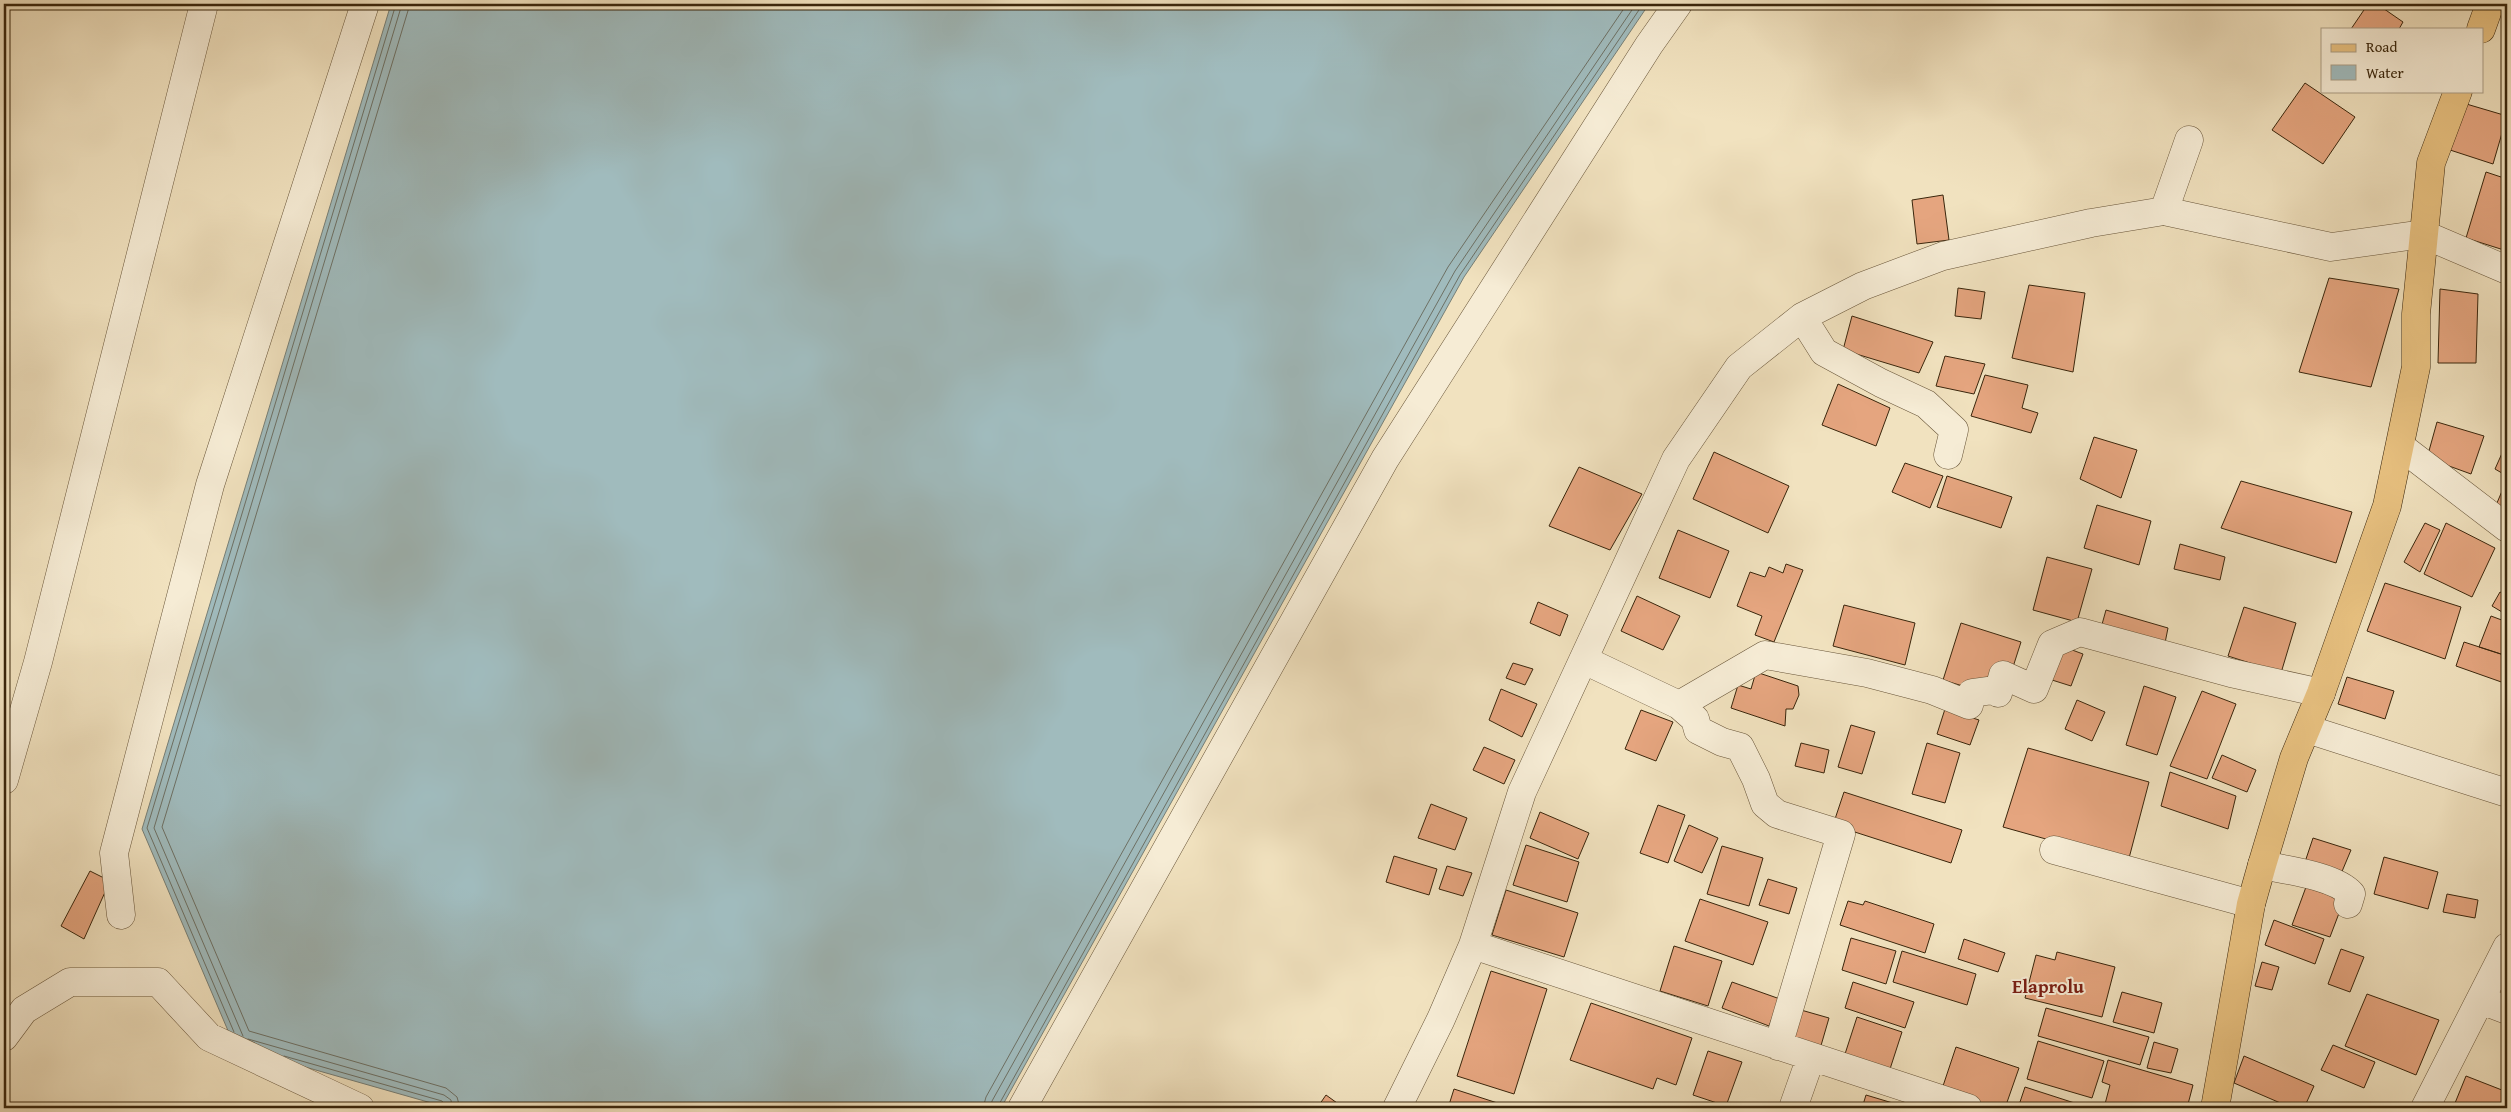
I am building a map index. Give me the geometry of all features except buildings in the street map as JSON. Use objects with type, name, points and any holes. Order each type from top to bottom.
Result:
[{"type":"main road","points":[[2481,28],[2490,4]]},
{"type":"main road","points":[[2215,1108],[2251,904],[2262,865],[2294,758],[2321,693],[2387,506],[2416,367],[2416,314],[2431,163],[2458,92]]},
{"type":"street","points":[[4,780],[38,662],[204,4]]},
{"type":"street","points":[[121,915],[114,853],[210,485],[365,4]]},
{"type":"street","points":[[1022,1108],[1386,459],[1649,45],[1678,4]]},
{"type":"street","points":[[2164,211],[2189,140]]},
{"type":"street","points":[[1397,1108],[1441,1020],[1473,945],[1522,792],[1676,459],[1739,367],[1802,317],[1863,286],[1943,256],[2091,223],[2164,211],[2331,247],[2423,234],[2507,270]]},
{"type":"street","points":[[1802,317],[1824,352],[1881,383],[1926,404],[1954,430],[1948,455]]},
{"type":"street","points":[[2400,446],[2507,528]]},
{"type":"street","points":[[1678,705],[1765,655],[1867,673],[1932,690],[1969,705],[1972,693],[1994,690],[1998,693],[2003,675],[2034,689],[2052,644],[2080,632],[2231,673],[2321,693]]},
{"type":"street","points":[[1584,660],[1678,705],[1695,719],[1698,730],[1722,742],[1740,747],[1765,804],[1777,814],[1841,834],[1778,1046]]},
{"type":"street","points":[[2307,729],[2507,793]]},
{"type":"street","points":[[2054,850],[2251,904]]},
{"type":"street","points":[[2262,865],[2308,874],[2345,888],[2351,894],[2348,904]]},
{"type":"street","points":[[1473,945],[1968,1108]]},
{"type":"street","points":[[2425,1108],[2507,947]]},
{"type":"street","points":[[4,1037],[24,1010],[70,982],[158,982],[208,1038],[360,1108]]},
{"type":"street","points":[[2481,1000],[2507,1010]]},
{"type":"street","points":[[1793,1108],[1811,1057]]},
{"type":"water","points":[[391,4],[1649,4],[1464,277],[1001,1108],[449,1108],[235,1047],[142,829]]},
{"type":"district","name":"Elaprolu","points":[[2048,986]]}]
